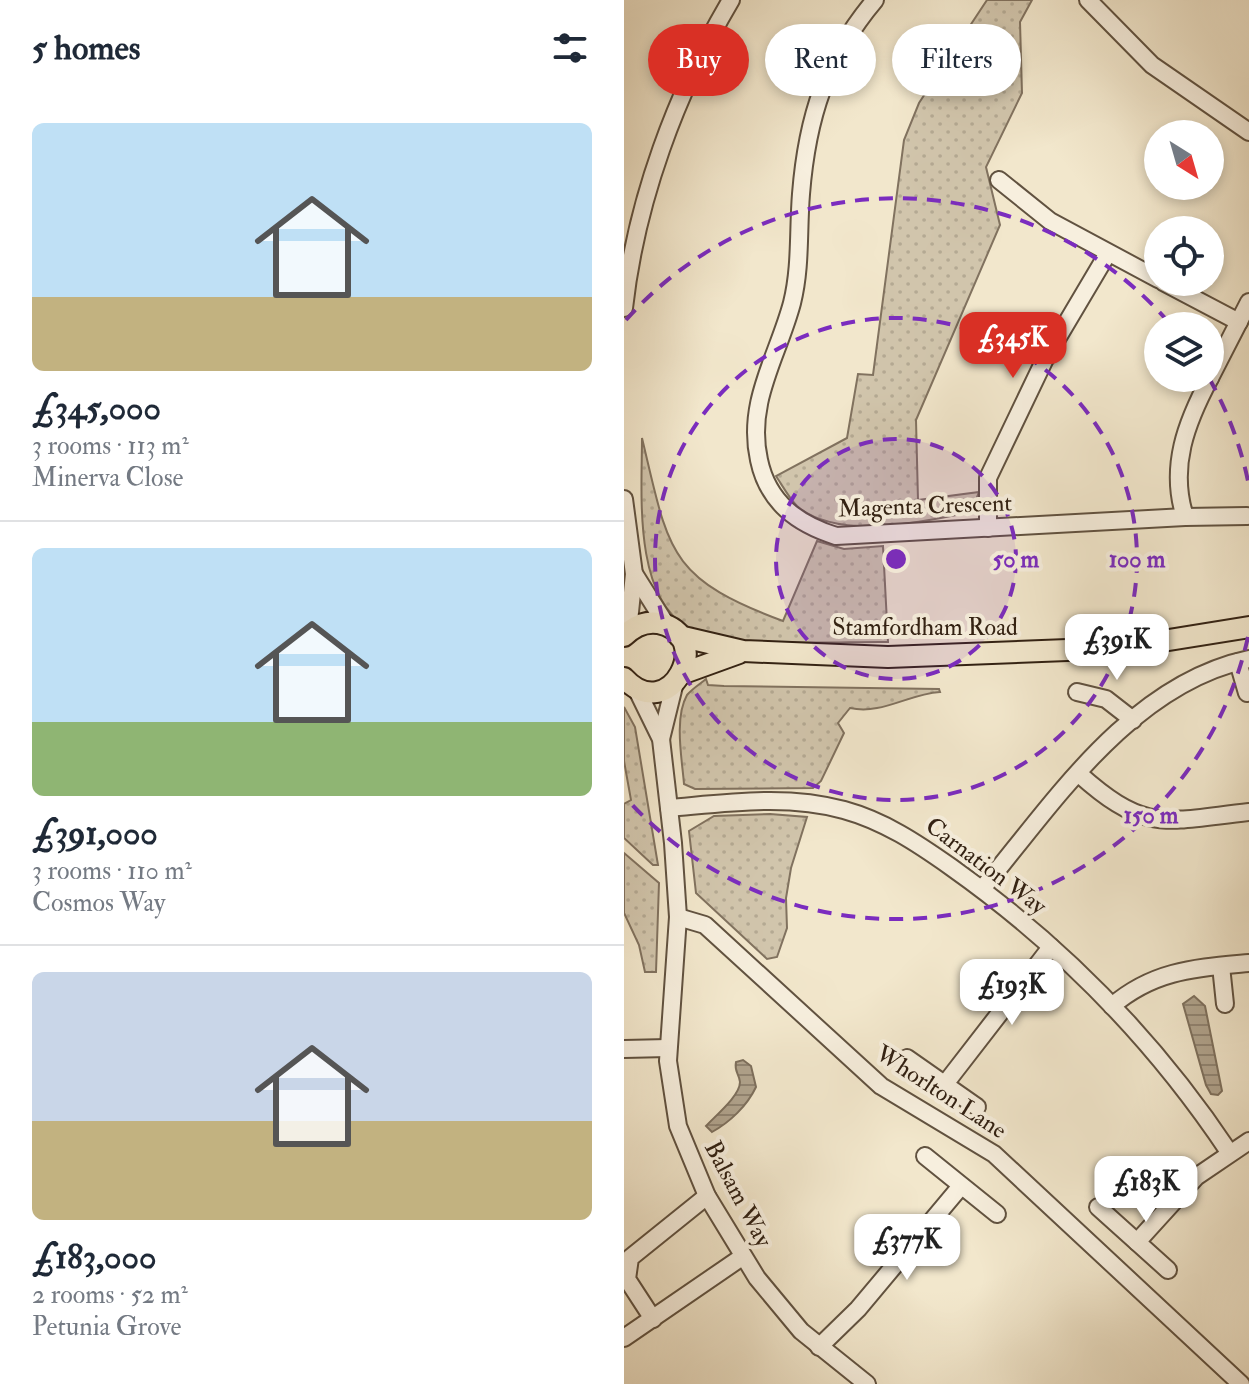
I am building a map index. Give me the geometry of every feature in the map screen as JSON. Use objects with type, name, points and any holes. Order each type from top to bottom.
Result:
[{"type":"main road","points":[[626,634],[648,623],[673,631],[686,654],[678,678]]},
{"type":"main road","name":"Stamfordham Road","points":[[673,631],[743,651],[870,657],[1074,651],[1148,645],[1249,627]]},
{"type":"main road","name":"Stamfordham Road","points":[[630,683],[656,691],[678,678],[743,651]]},
{"type":"street","points":[[624,308],[633,255],[658,162],[693,69],[731,0]]},
{"type":"street","name":"Magenta Crescent","points":[[875,0],[831,61],[812,123],[805,159],[801,246],[792,302],[759,395],[756,440],[759,463],[782,509],[804,526],[836,536],[1247,516]]},
{"type":"street","points":[[1088,0],[1152,65],[1249,132]]},
{"type":"street","points":[[999,180],[1050,221],[1144,272]]},
{"type":"street","points":[[988,528],[988,478],[1044,361],[1108,253]]},
{"type":"street","points":[[1189,296],[1239,322]]},
{"type":"street","points":[[1224,351],[1249,302]]},
{"type":"street","points":[[1185,517],[1178,497],[1179,452],[1204,392]]},
{"type":"street","points":[[624,499],[634,574],[626,634]]},
{"type":"street","points":[[634,574],[673,631]]},
{"type":"street","points":[[982,889],[1079,774],[1133,720],[1184,684],[1243,661],[1247,693]]},
{"type":"street","name":"Balsam Way","points":[[678,678],[661,739],[678,917],[668,1048],[668,1076],[675,1115],[707,1196],[742,1257],[771,1296],[819,1347],[867,1384]]},
{"type":"street","name":"Balsam Way","points":[[630,683],[661,739]]},
{"type":"street","points":[[1077,692],[1106,699],[1133,720]]},
{"type":"street","points":[[1079,774],[1116,804],[1149,819],[1175,821],[1249,812]]},
{"type":"street","name":"Carnation Way","points":[[669,808],[772,801],[844,810],[909,838],[982,889],[1051,947],[1112,1006],[1172,1075],[1229,1152]]},
{"type":"street","name":"Whorlton Lane","points":[[678,917],[705,925],[881,1086],[994,1154],[1241,1384]]},
{"type":"street","points":[[945,1084],[1051,947]]},
{"type":"street","points":[[1112,1006],[1142,983],[1167,972],[1249,963]]},
{"type":"street","points":[[1221,966],[1225,1004]]},
{"type":"street","points":[[624,1049],[668,1048]]},
{"type":"street","points":[[907,1058],[977,1107]]},
{"type":"street","points":[[1137,1242],[1196,1177],[1249,1141]]},
{"type":"street","points":[[925,1156],[997,1214]]},
{"type":"street","points":[[819,1347],[858,1309],[961,1186]]},
{"type":"street","points":[[653,1319],[627,1279],[630,1258],[707,1196]]},
{"type":"street","points":[[1098,1207],[1168,1270]]},
{"type":"street","points":[[624,1338],[742,1257]]},
{"type":"shaded area","points":[[987,0],[1032,0],[1020,24],[971,24]]},
{"type":"shaded area","points":[[924,96],[1021,96],[986,167],[1000,225],[916,420],[918,500],[979,492],[971,512],[906,524],[857,526],[834,523],[814,517],[797,506],[776,476],[847,438],[858,374],[873,375],[904,140]]},
{"type":"shaded area","points":[[642,438],[668,534],[679,556],[695,574],[716,590],[783,621],[817,541],[844,549],[883,546],[888,642],[755,641],[704,634],[687,627],[670,612],[657,592],[649,567],[642,513]]},
{"type":"shaded area","points":[[706,679],[708,685],[724,686],[939,689],[940,692],[873,709],[850,708],[838,723],[844,733],[821,781],[813,788],[695,789],[684,784],[681,715],[687,695]]},
{"type":"shaded area","points":[[624,707],[635,727],[658,865],[653,865],[624,838],[624,804],[631,800],[624,761]]},
{"type":"shaded area","points":[[770,814],[807,817],[791,868],[786,898],[787,928],[777,957],[767,959],[696,893],[689,831],[714,816]]},
{"type":"shaded area","points":[[624,853],[659,883],[656,972],[645,972],[639,945],[624,913]]},
{"type":"shaded area","points":[[1194,996],[1205,1006],[1222,1091],[1218,1095],[1211,1094],[1206,1085],[1183,1004]]},
{"type":"shaded area","points":[[743,1060],[751,1066],[756,1087],[737,1113],[712,1132],[706,1126],[739,1088],[736,1062]]}]
